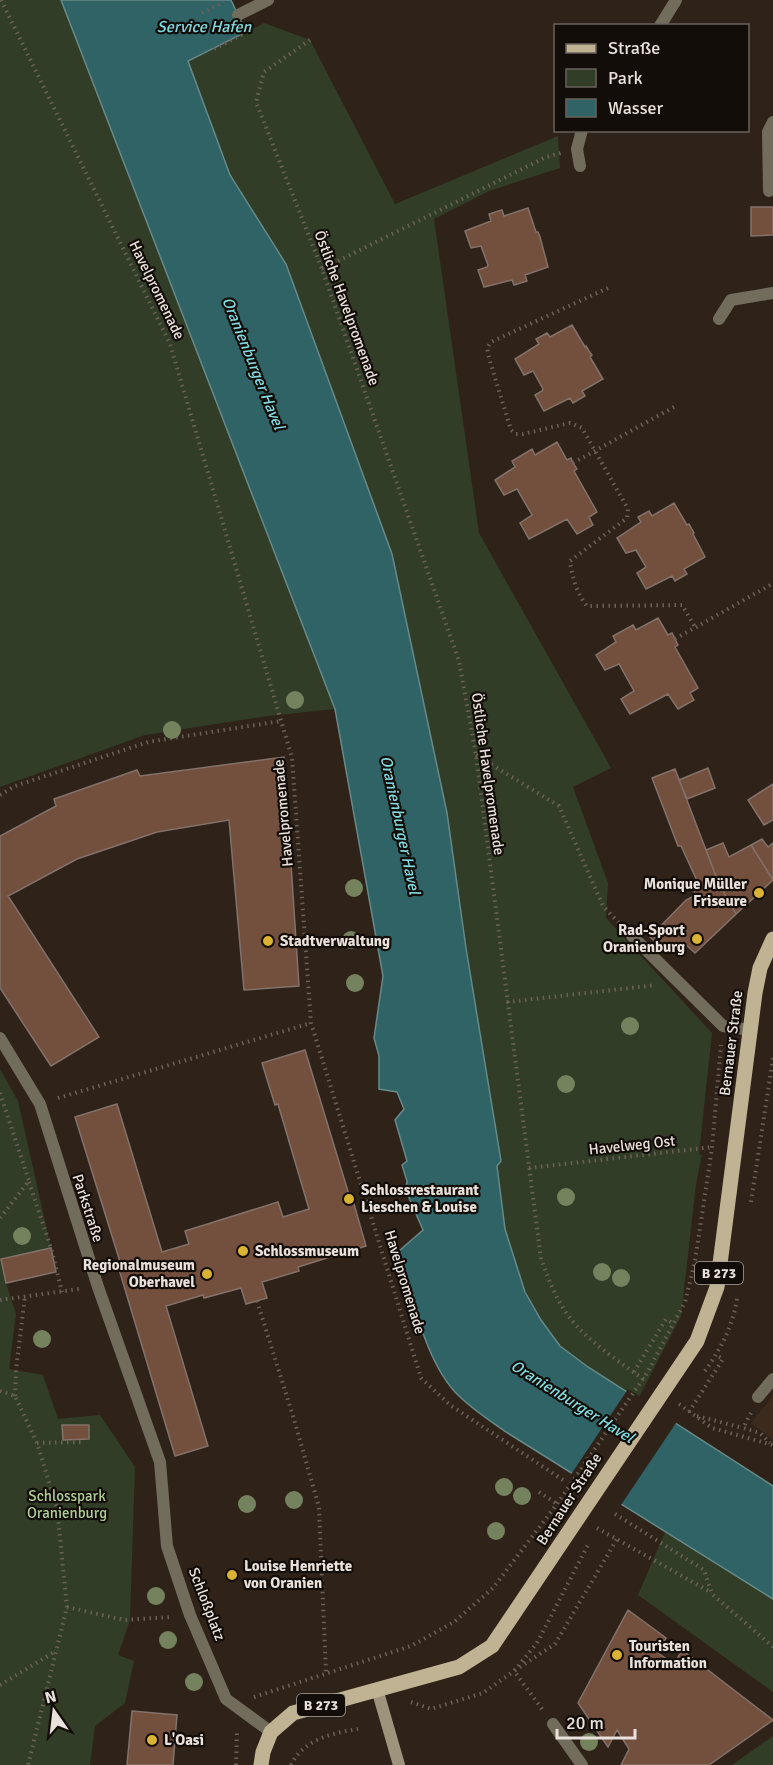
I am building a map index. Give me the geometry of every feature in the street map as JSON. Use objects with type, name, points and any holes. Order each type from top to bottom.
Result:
[{"type":"main road","name":"Bernauer Straße","points":[[377,1689],[459,1667],[492,1646],[697,1341],[717,1287],[750,1030],[760,968],[773,939]]},
{"type":"main road","name":"B 273","points":[[271,1732],[293,1713],[377,1689]]},
{"type":"main road","points":[[377,1689],[399,1765]]},
{"type":"main road","points":[[261,1765],[262,1752],[271,1732]]},
{"type":"street","points":[[238,15],[268,0]]},
{"type":"street","points":[[661,24],[676,0]]},
{"type":"street","points":[[770,191],[768,132],[773,122]]},
{"type":"street","points":[[580,166],[577,149],[581,132]]},
{"type":"street","points":[[719,319],[731,300],[773,293]]},
{"type":"street","points":[[632,936],[723,1026],[750,1030]]},
{"type":"street","name":"Parkstraße","points":[[0,1038],[40,1104],[98,1287],[160,1462]]},
{"type":"street","points":[[758,1397],[773,1379]]},
{"type":"street","name":"Schloßplatz","points":[[160,1462],[167,1546],[190,1616],[226,1699],[271,1732]]},
{"type":"street","points":[[553,1724],[582,1765]]},
{"type":"path","name":"Havelpromenade","points":[[1,0],[170,344],[292,758],[311,1023],[421,1378],[450,1405],[566,1482]]},
{"type":"path","points":[[202,13],[227,0]]},
{"type":"path","name":"Östliche Havelpromenade","points":[[310,40],[264,72],[256,102],[322,269],[459,661],[476,755],[541,1259],[553,1292],[571,1320],[604,1350],[712,1428],[772,1444]]},
{"type":"path","points":[[322,269],[546,157],[577,149]]},
{"type":"path","points":[[608,288],[490,342],[487,348],[511,430],[516,434],[523,434],[570,423],[582,428],[628,509],[627,518],[570,561],[571,573],[581,599],[587,606],[682,605],[695,627]]},
{"type":"path","points":[[573,463],[674,408]]},
{"type":"path","points":[[675,639],[772,584]]},
{"type":"path","points":[[0,795],[15,786],[148,742],[281,721]]},
{"type":"path","points":[[476,755],[559,806],[603,906],[632,936]]},
{"type":"path","points":[[507,1002],[677,983]]},
{"type":"path","points":[[40,1104],[311,1023]]},
{"type":"path","points":[[246,1702],[258,1694],[411,1646],[454,1622],[493,1588],[557,1504],[645,1375],[685,1302],[695,1261],[712,1148],[723,1026]]},
{"type":"path","points":[[0,1093],[51,1248],[62,1292]]},
{"type":"path","name":"Havelweg Ost","points":[[529,1168],[737,1145]]},
{"type":"path","points":[[0,1218],[29,1181]]},
{"type":"path","points":[[0,1300],[98,1287]]},
{"type":"path","points":[[25,1296],[15,1396],[37,1443],[57,1508],[67,1607],[28,1765]]},
{"type":"path","points":[[257,1301],[293,1416],[318,1507],[326,1673]]},
{"type":"path","points":[[634,1372],[666,1319],[674,1324]]},
{"type":"path","points":[[717,1355],[723,1359],[691,1413],[760,1433],[772,1444]]},
{"type":"path","points":[[0,1391],[15,1396]]},
{"type":"path","points":[[743,1428],[747,1418],[757,1406],[758,1397]]},
{"type":"path","points":[[37,1443],[81,1442]]},
{"type":"path","points":[[539,1492],[557,1504]]},
{"type":"path","points":[[615,1514],[704,1570],[712,1594]]},
{"type":"path","points":[[597,1528],[712,1594],[773,1647]]},
{"type":"path","points":[[553,1724],[514,1671],[555,1644],[617,1539]]},
{"type":"path","points":[[67,1607],[130,1620],[190,1616]]},
{"type":"path","points":[[0,1685],[57,1651]]},
{"type":"path","points":[[236,1765],[237,1720]]},
{"type":"path","points":[[291,1765],[294,1758],[304,1748],[325,1736],[358,1729]]},
{"type":"shaded area","points":[[773,1396],[773,1440],[751,1423]]},
{"type":"green space","points":[[0,0],[61,0],[335,709],[268,716],[145,735],[0,787]]},
{"type":"green space","points":[[264,23],[310,40],[395,204],[558,136],[560,168],[489,191],[434,219],[479,533],[611,768],[573,787],[608,883],[606,918],[712,1033],[699,1154],[702,1155],[696,1184],[681,1316],[638,1399],[586,1366],[559,1344],[549,1332],[525,1290],[509,1244],[497,1165],[501,1161],[466,948],[392,554],[286,264],[230,175],[188,61]]},
{"type":"green space","name":"Schlosspark Oranienburg","points":[[0,1069],[18,1101],[51,1248],[1,1259],[16,1314],[9,1369],[43,1375],[58,1419],[100,1415],[135,1467],[130,1620],[118,1655],[134,1661],[125,1703],[95,1726],[90,1765],[0,1765]]},
{"type":"green space","points":[[665,1532],[773,1599],[773,1692],[638,1595]]},
{"type":"green space","points":[[773,1736],[773,1765],[732,1765]]},
{"type":"water","points":[[61,0],[231,0],[246,32],[188,61],[230,175],[286,264],[392,554],[447,813],[466,948],[501,1161],[497,1166],[505,1229],[525,1292],[541,1320],[560,1346],[588,1367],[773,1486],[773,1599],[480,1414],[455,1392],[435,1362],[420,1325],[399,1251],[423,1230],[406,1191],[407,1181],[402,1165],[407,1161],[395,1120],[404,1109],[397,1092],[379,1089],[379,1056],[374,1038],[383,976],[335,709]]},
{"type":"pier","points":[[628,1389],[678,1420],[619,1508],[570,1476]]},
{"type":"building","points":[[751,207],[773,207],[773,235],[751,236]]},
{"type":"building","points":[[528,208],[540,237],[548,267],[525,275],[527,281],[514,285],[512,280],[484,287],[478,270],[488,265],[481,246],[471,248],[465,231],[491,221],[489,214],[502,210],[504,216]]},
{"type":"building","points":[[572,325],[592,355],[590,357],[603,379],[582,391],[585,396],[573,403],[570,398],[544,411],[535,395],[543,389],[533,371],[524,375],[515,359],[539,344],[536,339],[547,333],[550,337]]},
{"type":"building","points":[[557,442],[567,460],[571,458],[577,469],[574,471],[597,512],[589,517],[593,525],[577,534],[567,519],[529,539],[520,523],[532,515],[517,489],[504,495],[495,480],[515,467],[512,461],[532,449],[535,455]]},
{"type":"building","points":[[674,503],[687,525],[689,524],[705,557],[684,569],[687,574],[675,581],[672,576],[646,589],[637,573],[646,567],[636,550],[626,553],[617,538],[641,522],[638,517],[649,511],[652,516]]},
{"type":"building","points":[[658,618],[668,635],[672,633],[678,645],[675,647],[698,688],[690,693],[694,700],[678,709],[668,694],[630,714],[621,699],[634,691],[619,664],[605,670],[596,655],[616,642],[613,636],[633,625],[636,630]]},
{"type":"building","name":"Stadtverwaltung","points":[[284,757],[299,986],[244,990],[229,820],[157,832],[77,859],[8,896],[99,1037],[51,1066],[0,988],[0,836],[56,806],[54,799],[137,770],[140,776]]},
{"type":"building","points":[[708,768],[715,788],[687,799],[679,780]]},
{"type":"building","points":[[675,769],[719,884],[736,914],[695,953],[685,944],[674,944],[666,952],[650,937],[686,900],[694,896],[695,886],[699,885],[681,846],[678,846],[652,778]]},
{"type":"building","points":[[773,784],[773,820],[764,825],[748,800]]},
{"type":"building","points":[[762,839],[768,847],[773,843],[773,880],[751,845]]},
{"type":"building","points":[[723,843],[729,857],[751,845],[773,880],[736,914],[719,884],[706,850]]},
{"type":"building","points":[[305,1050],[366,1246],[298,1267],[299,1271],[262,1282],[267,1298],[246,1304],[241,1288],[204,1298],[203,1295],[166,1306],[208,1446],[175,1456],[118,1266],[121,1265],[75,1117],[117,1104],[162,1252],[189,1244],[185,1231],[278,1202],[283,1217],[309,1209],[278,1104],[275,1105],[262,1063]]},
{"type":"building","points":[[51,1248],[56,1272],[6,1283],[1,1259]]},
{"type":"building","points":[[62,1425],[89,1425],[89,1439],[63,1440]]},
{"type":"building","points":[[628,1610],[666,1638],[658,1653],[674,1664],[682,1650],[773,1720],[709,1765],[621,1765],[629,1749],[617,1730],[608,1747],[578,1703]]},
{"type":"building","name":"L'Oasi","points":[[132,1711],[177,1715],[173,1765],[127,1765]]},
{"type":"place","name":"Monique Müller Friseure","points":[[759,893]]},
{"type":"place","name":"Rad-Sport Oranienburg","points":[[697,939]]},
{"type":"place","name":"Stadtverwaltung","points":[[268,941]]},
{"type":"place","name":"Schlossrestaurant Lieschen & Louise","points":[[349,1199]]},
{"type":"place","name":"Schlossmuseum","points":[[243,1251]]},
{"type":"place","name":"Regionalmuseum Oberhavel","points":[[207,1274]]},
{"type":"place","name":"Louise Henriette von Oranien","points":[[232,1575]]},
{"type":"place","name":"Touristen Information","points":[[617,1655]]},
{"type":"place","name":"L'Oasi","points":[[152,1740]]},
{"type":"water label","name":"Service Hafen","points":[[204,26]]},
{"type":"water label","name":"Oranienburger Havel","points":[[254,363]]},
{"type":"water label","name":"Oranienburger Havel","points":[[401,825]]},
{"type":"water label","name":"Oranienburger Havel","points":[[573,1401]]}]
